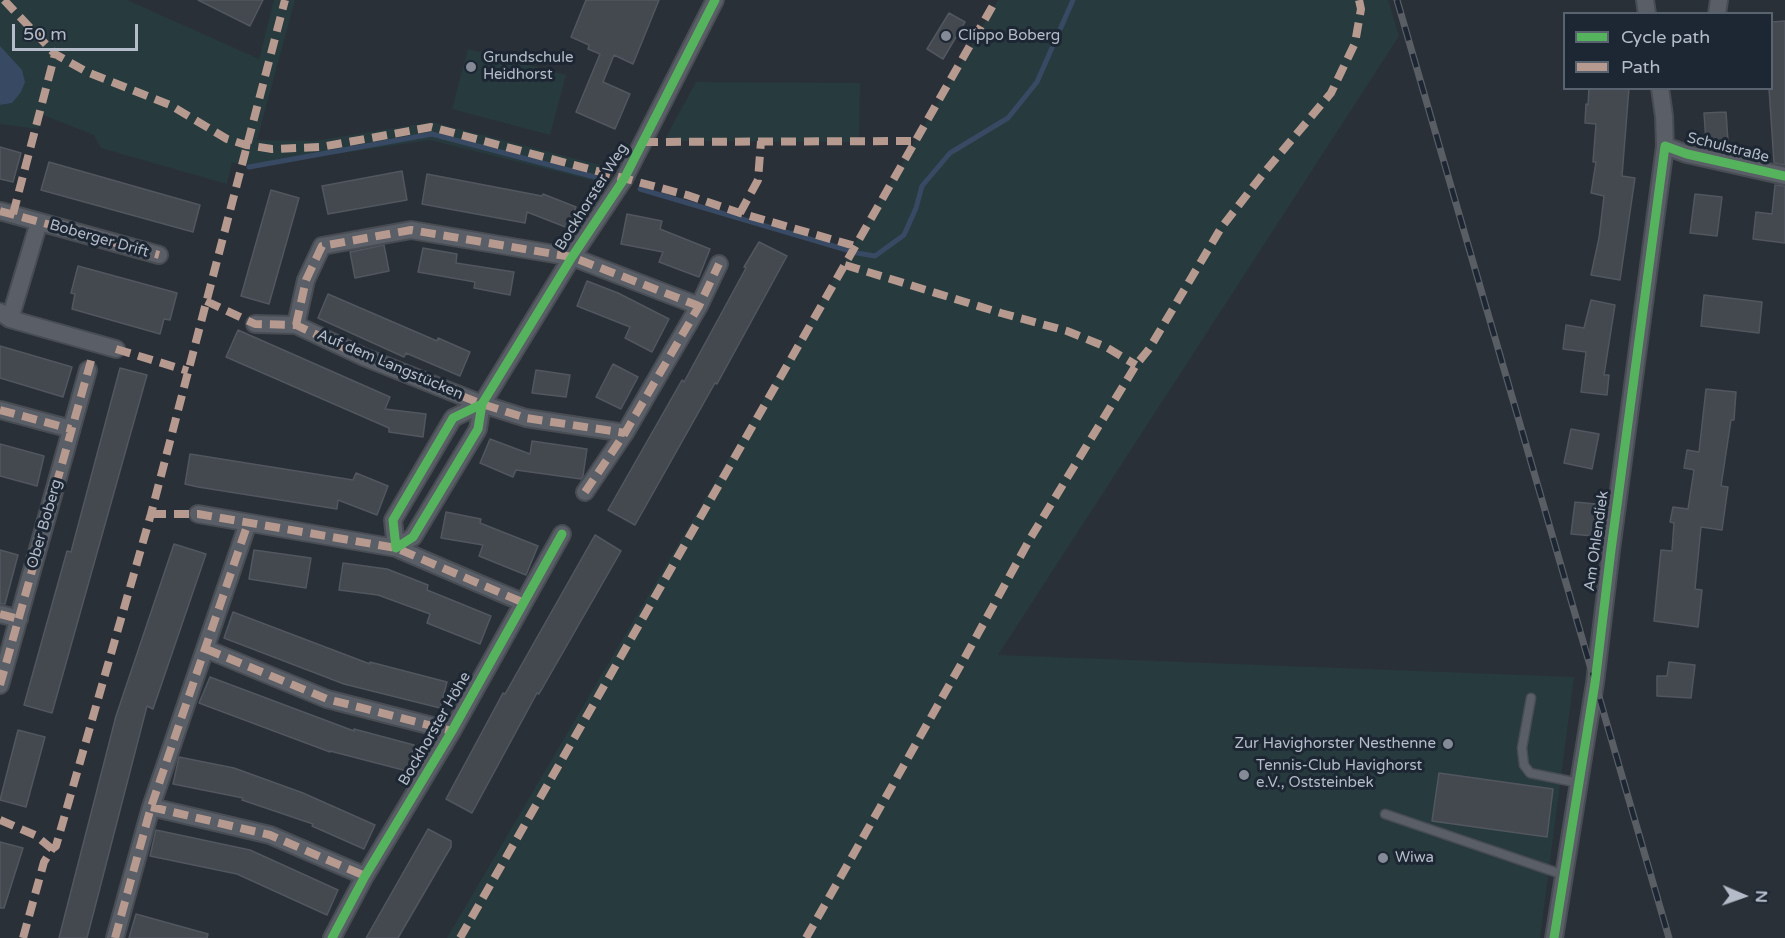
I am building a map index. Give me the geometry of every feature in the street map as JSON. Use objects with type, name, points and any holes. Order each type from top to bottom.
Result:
[{"type":"street","name":"Bockhorster Weg","points":[[396,548],[413,537],[478,429],[482,404],[572,257],[624,180],[715,0]]},
{"type":"street","name":"Am Ohlendiek","points":[[1554,938],[1595,682],[1665,146],[1660,90]]},
{"type":"street","name":"Schulstraße","points":[[1665,146],[1687,154],[1785,176]]},
{"type":"street","name":"Boberger Drift","points":[[0,211],[159,255]]},
{"type":"street","name":"Boberger Drift","points":[[39,222],[5,316],[116,349]]},
{"type":"street","points":[[296,325],[306,280],[322,246],[411,231],[572,257],[699,306]]},
{"type":"street","points":[[585,492],[625,433],[699,306],[719,264]]},
{"type":"street","name":"Auf dem Langstücken","points":[[255,324],[296,325],[364,357],[482,404],[526,418],[625,433]]},
{"type":"street","name":"Ober Boberg","points":[[0,685],[88,370]]},
{"type":"street","points":[[396,548],[393,520],[453,418],[482,404]]},
{"type":"street","points":[[0,410],[71,429]]},
{"type":"street","points":[[198,514],[396,548],[522,602]]},
{"type":"street","points":[[115,938],[150,807],[248,523]]},
{"type":"street","name":"Bockhorster Höhe","points":[[332,938],[452,731],[562,534]]},
{"type":"street","points":[[0,614],[18,619]]},
{"type":"street","name":"Bockhorster Höhe","points":[[206,649],[327,699],[452,731]]},
{"type":"street","points":[[150,807],[270,834],[366,876]]},
{"type":"lane","points":[[1531,698],[1522,748],[1524,765],[1530,773],[1579,783]]},
{"type":"lane","points":[[1385,814],[1564,875]]},
{"type":"green space","points":[[0,0],[127,0],[259,59],[274,0],[295,0],[257,140],[314,141],[432,122],[612,168],[603,183],[430,140],[249,167],[232,162],[227,184],[101,148],[94,135],[43,115],[38,129],[0,124],[0,105],[12,103],[0,46]]},
{"type":"green space","points":[[998,0],[1388,0],[1399,36],[998,655],[1574,677],[1540,938],[447,938]]},
{"type":"green space","points":[[468,49],[566,75],[550,135],[452,109]]},
{"type":"green space","points":[[696,82],[860,83],[859,142],[664,141]]},
{"type":"water","points":[[0,46],[22,70],[25,82],[21,92],[12,103],[0,105]]},
{"type":"building","points":[[198,0],[263,0],[250,26]]},
{"type":"building","points":[[586,0],[659,0],[633,64],[614,55],[603,82],[630,94],[615,129],[576,112],[600,54],[588,49],[589,45],[571,37]]},
{"type":"building","name":"Clippo Boberg","points":[[949,13],[965,22],[943,59],[927,49]]},
{"type":"building","points":[[1785,21],[1785,165],[1774,163],[1769,90],[1773,90],[1773,22]]},
{"type":"building","points":[[1589,90],[1629,90],[1622,176],[1635,178],[1620,280],[1591,275],[1599,238],[1604,196],[1591,193],[1596,162],[1593,162],[1596,124],[1585,123],[1586,104],[1588,105]]},
{"type":"building","points":[[1726,112],[1728,141],[1706,142],[1704,113]]},
{"type":"building","points":[[0,147],[21,153],[13,182],[0,179]]},
{"type":"building","points":[[49,162],[200,205],[193,232],[41,190]]},
{"type":"building","points":[[402,171],[407,200],[328,214],[322,186]]},
{"type":"building","points":[[427,174],[542,196],[543,194],[576,207],[568,228],[527,212],[525,223],[422,204]]},
{"type":"building","points":[[1775,185],[1785,186],[1785,243],[1753,239],[1756,212],[1772,214]]},
{"type":"building","points":[[271,190],[299,198],[269,304],[241,296]]},
{"type":"building","points":[[1695,194],[1722,197],[1717,236],[1690,233]]},
{"type":"building","points":[[627,214],[662,221],[660,229],[710,249],[699,277],[659,262],[663,252],[621,244]]},
{"type":"building","points":[[759,242],[787,256],[717,384],[715,383],[635,525],[608,510],[682,380],[684,382]]},
{"type":"building","points":[[384,245],[389,271],[355,278],[350,252]]},
{"type":"building","points":[[423,248],[457,254],[456,263],[514,272],[510,295],[474,288],[475,282],[418,272]]},
{"type":"building","points":[[78,266],[177,293],[170,320],[164,319],[160,334],[72,309],[75,294],[71,293]]},
{"type":"building","points":[[587,281],[618,293],[669,319],[652,352],[625,338],[630,327],[577,306]]},
{"type":"building","points":[[328,294],[437,341],[438,338],[470,352],[460,376],[406,353],[404,357],[318,318]]},
{"type":"building","points":[[1704,295],[1762,302],[1759,333],[1701,326]]},
{"type":"building","points":[[1591,300],[1615,305],[1604,375],[1609,375],[1607,395],[1581,392],[1586,352],[1563,349],[1566,325],[1584,328]]},
{"type":"building","points":[[238,330],[390,397],[385,409],[426,414],[423,437],[389,432],[389,428],[226,357]]},
{"type":"building","points":[[0,346],[72,367],[63,397],[0,378]]},
{"type":"building","points":[[613,364],[638,377],[621,409],[596,397]]},
{"type":"building","points":[[120,368],[147,375],[52,713],[24,705],[67,551],[71,552]]},
{"type":"building","points":[[536,370],[570,375],[566,397],[532,393]]},
{"type":"building","points":[[1706,389],[1736,392],[1734,420],[1731,420],[1721,486],[1728,487],[1722,530],[1701,527],[1695,589],[1702,590],[1698,627],[1654,621],[1661,550],[1672,551],[1674,523],[1670,522],[1673,507],[1688,509],[1694,470],[1684,468],[1687,450],[1699,452]]},
{"type":"building","points":[[1571,429],[1599,434],[1592,469],[1564,463]]},
{"type":"building","points":[[490,439],[530,454],[532,441],[587,449],[583,476],[581,479],[516,470],[513,477],[480,463]]},
{"type":"building","points":[[0,444],[44,456],[37,486],[0,476]]},
{"type":"building","points":[[190,454],[353,480],[356,473],[388,486],[377,515],[338,500],[337,509],[198,487],[185,484]]},
{"type":"building","points":[[1575,502],[1596,504],[1593,536],[1571,534]]},
{"type":"building","points":[[446,512],[481,519],[480,523],[538,546],[526,575],[479,556],[483,545],[441,538]]},
{"type":"building","points":[[595,535],[621,551],[539,694],[537,693],[472,813],[446,799],[503,693],[505,694]]},
{"type":"building","points":[[174,544],[206,554],[153,709],[147,706],[87,938],[59,938],[116,716]]},
{"type":"building","points":[[0,550],[18,555],[5,604],[0,604]]},
{"type":"building","points":[[254,550],[311,558],[306,588],[249,579]]},
{"type":"building","points":[[343,563],[387,569],[428,585],[427,590],[491,616],[480,644],[427,623],[430,614],[378,595],[339,590]]},
{"type":"building","points":[[233,612],[370,664],[370,662],[447,682],[440,708],[344,684],[224,638]]},
{"type":"building","points":[[1669,662],[1695,665],[1691,698],[1657,696],[1657,676],[1667,676]]},
{"type":"building","points":[[210,677],[354,731],[354,729],[414,745],[407,771],[330,752],[199,703]]},
{"type":"building","points":[[18,730],[45,737],[26,807],[0,800]]},
{"type":"building","points":[[179,757],[234,768],[303,793],[375,825],[364,849],[312,826],[313,824],[242,800],[243,798],[173,784]]},
{"type":"building","points":[[1439,773],[1553,789],[1547,837],[1432,821]]},
{"type":"building","points":[[428,829],[451,841],[451,847],[398,938],[366,938]]},
{"type":"building","points":[[156,830],[250,850],[338,890],[327,915],[237,874],[150,856]]},
{"type":"building","points":[[0,842],[23,848],[4,908],[0,908]]},
{"type":"building","points":[[136,914],[208,934],[207,938],[129,938]]},
{"type":"waterway","points":[[640,189],[857,253],[875,256],[904,235],[916,208],[922,186],[950,153],[1008,118],[1037,82],[1073,0]]},
{"type":"waterway","points":[[249,167],[432,134],[599,178]]},
{"type":"railway","points":[[1397,0],[1669,938]]},
{"type":"marked path","points":[[4,0],[55,54],[87,72],[170,105],[227,139],[246,145],[272,149],[321,147],[431,127],[687,195],[740,213],[855,246]]},
{"type":"marked path","points":[[23,938],[44,862],[56,846],[151,514],[285,0]]},
{"type":"marked path","points":[[460,938],[996,0]]},
{"type":"marked path","points":[[806,938],[1031,537],[1136,365],[1149,349],[1221,228],[1331,93],[1355,43],[1361,9],[1359,0]]},
{"type":"marked path","points":[[13,214],[55,54]]},
{"type":"marked path","points":[[740,213],[758,180],[761,141]]},
{"type":"marked path","points":[[643,142],[915,141]]},
{"type":"marked path","points":[[0,211],[159,255]]},
{"type":"marked path","points":[[296,325],[306,280],[322,246],[411,230],[572,257],[699,306]]},
{"type":"marked path","points":[[585,492],[625,433],[699,306],[719,264]]},
{"type":"marked path","points":[[845,265],[1067,331],[1106,347],[1136,365]]},
{"type":"marked path","points":[[206,301],[255,324],[296,325],[364,357],[482,404],[526,418],[625,433]]},
{"type":"marked path","points":[[116,349],[188,371]]},
{"type":"marked path","points":[[0,685],[92,357]]},
{"type":"marked path","points":[[0,410],[71,429]]},
{"type":"marked path","points":[[151,514],[198,514],[396,548],[522,602]]},
{"type":"marked path","points":[[115,938],[151,807],[248,523]]},
{"type":"marked path","points":[[0,614],[19,619]]},
{"type":"marked path","points":[[206,649],[327,699],[452,731]]},
{"type":"marked path","points":[[151,807],[270,835],[365,876]]},
{"type":"marked path","points":[[0,820],[35,835],[52,849]]},
{"type":"cycle path","points":[[482,404],[453,418],[393,520],[396,548],[413,537],[478,429],[482,404],[572,257],[624,179],[715,0]]},
{"type":"cycle path","points":[[1554,938],[1595,683],[1665,146],[1687,154],[1785,176]]},
{"type":"cycle path","points":[[332,938],[365,876],[452,731],[562,534]]},
{"type":"place","name":"Clippo Boberg","points":[[946,36]]},
{"type":"place","name":"Grundschule Heidhorst","points":[[471,67]]},
{"type":"place","name":"Zur Havighorster Nesthenne","points":[[1448,744]]},
{"type":"place","name":"Tennis-Club Havighorst e.V., Oststeinbek","points":[[1244,775]]},
{"type":"place","name":"Wiwa","points":[[1383,858]]}]
